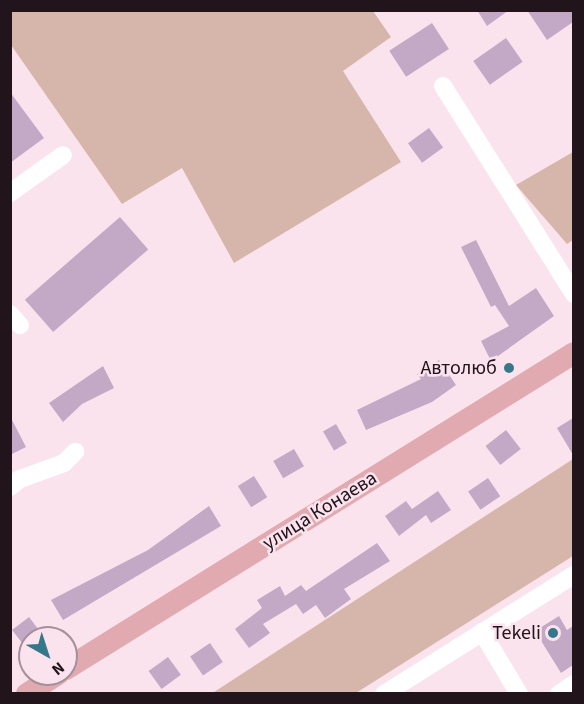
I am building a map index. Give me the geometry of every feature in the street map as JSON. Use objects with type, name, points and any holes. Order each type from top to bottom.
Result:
[{"type":"main road","name":"улица Конаева","points":[[78,662],[573,353]]},
{"type":"street","points":[[443,86],[573,294]]},
{"type":"street","points":[[10,193],[63,155]]},
{"type":"street","points":[[10,488],[20,479],[64,463],[75,452]]},
{"type":"street","points":[[384,693],[573,575]]},
{"type":"street","points":[[482,632],[519,693]]},
{"type":"street","points":[[559,693],[573,684]]},
{"type":"shaded area","points":[[10,11],[373,11],[391,37],[343,71],[401,162],[234,263],[182,168],[122,204],[11,45]]},
{"type":"shaded area","points":[[573,152],[573,240],[567,244],[516,185]]},
{"type":"shaded area","points":[[573,459],[573,556],[356,693],[211,694]]},
{"type":"building","points":[[477,10],[509,10],[487,26]]},
{"type":"building","points":[[527,10],[573,10],[573,22],[547,40]]},
{"type":"building","points":[[432,23],[449,49],[406,77],[389,51]]},
{"type":"building","points":[[506,38],[523,62],[490,85],[473,61]]},
{"type":"building","points":[[10,92],[44,138],[10,163]]},
{"type":"building","points":[[429,128],[443,147],[422,163],[408,143]]},
{"type":"building","points":[[120,217],[148,249],[53,332],[25,300]]},
{"type":"building","points":[[476,240],[509,306],[536,288],[554,316],[491,361],[481,341],[509,326],[495,305],[491,307],[461,247]]},
{"type":"building","points":[[439,360],[456,385],[432,402],[366,430],[357,410],[421,379],[417,374]]},
{"type":"building","points":[[103,366],[114,388],[82,404],[63,422],[49,403]]},
{"type":"building","points":[[10,416],[26,447],[10,455]]},
{"type":"building","points":[[573,418],[573,455],[557,428]]},
{"type":"building","points":[[336,424],[347,443],[334,451],[323,432]]},
{"type":"building","points":[[506,430],[521,449],[500,465],[486,446]]},
{"type":"building","points":[[294,449],[304,466],[283,478],[273,461]]},
{"type":"building","points":[[254,476],[267,497],[251,507],[238,486]]},
{"type":"building","points":[[488,478],[500,496],[480,510],[468,491]]},
{"type":"building","points":[[438,491],[451,510],[431,523],[426,515],[399,536],[385,516],[406,501],[412,509]]},
{"type":"building","points":[[209,506],[221,526],[63,620],[51,600],[148,550]]},
{"type":"building","points":[[377,543],[390,561],[344,589],[351,599],[325,618],[316,605],[303,614],[296,604],[263,624],[270,633],[249,648],[235,629],[262,608],[257,600],[280,586],[285,596],[301,585],[306,591]]},
{"type":"building","points":[[559,616],[567,630],[573,626],[573,665],[561,673],[535,631]]},
{"type":"building","points":[[29,617],[36,626],[18,626],[18,638],[12,630]]},
{"type":"building","points":[[210,643],[223,662],[203,675],[190,656]]},
{"type":"building","points":[[168,657],[181,675],[162,689],[149,671]]},
{"type":"place","name":"Автолюб","points":[[509,368]]},
{"type":"place","name":"Tekeli","points":[[553,633]]}]
